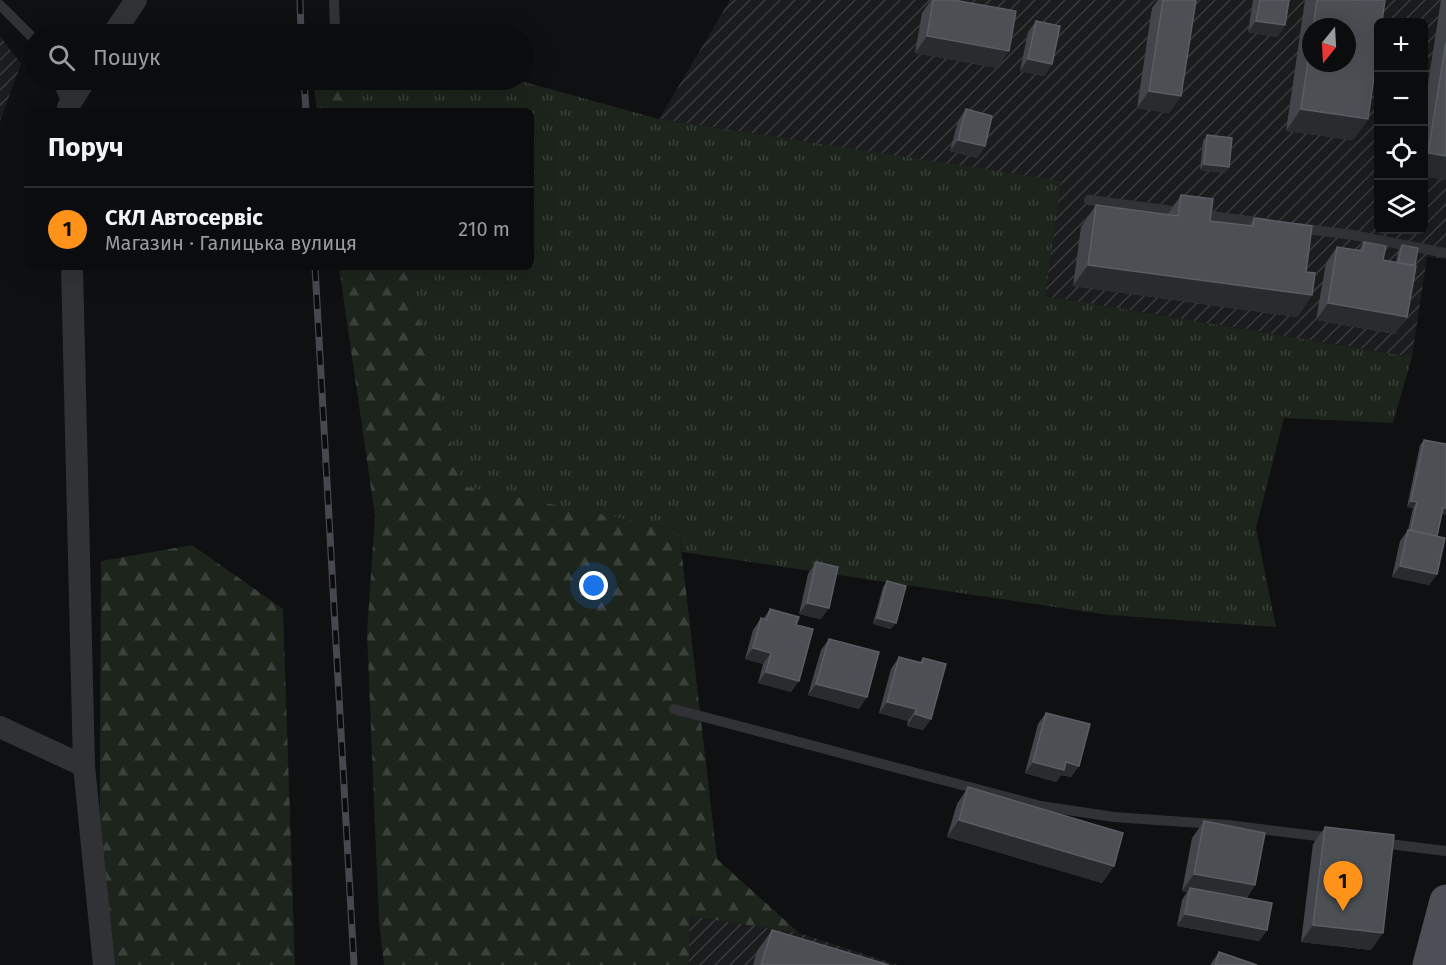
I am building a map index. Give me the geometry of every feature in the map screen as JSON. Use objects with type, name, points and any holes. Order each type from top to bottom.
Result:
[{"type":"main road","points":[[1429,965],[1446,901]]},
{"type":"street","points":[[120,24],[136,0]]},
{"type":"street","points":[[69,108],[79,90]]},
{"type":"street","points":[[72,270],[84,766],[104,965]]},
{"type":"street","points":[[0,727],[84,766]]},
{"type":"lane","points":[[334,0],[335,24]]},
{"type":"lane","points":[[0,5],[24,29]]},
{"type":"lane","points":[[61,90],[68,108]]},
{"type":"lane","points":[[1089,200],[1353,235],[1446,253]]},
{"type":"lane","points":[[674,710],[1041,806],[1114,817],[1228,825],[1343,839]]},
{"type":"lane","points":[[1366,842],[1446,851]]},
{"type":"shaded area","points":[[730,0],[1446,0],[1446,259],[1427,257],[1412,357],[1044,296],[1060,182],[659,119]]},
{"type":"shaded area","points":[[0,36],[21,64],[0,121]]},
{"type":"shaded area","points":[[689,916],[799,933],[898,965],[689,965]]},
{"type":"green space","points":[[534,85],[659,119],[1061,181],[1045,296],[1412,357],[1393,423],[1284,418],[1256,528],[1276,627],[1109,615],[682,552],[679,530],[462,487],[407,270],[534,270],[534,108],[355,108],[341,90],[534,90]]},
{"type":"green space","points":[[314,90],[341,90],[355,108],[317,108]]},
{"type":"green space","points":[[339,270],[407,270],[462,486],[679,530],[717,859],[799,933],[689,916],[689,965],[384,965],[379,921],[367,632],[375,516]]},
{"type":"green space","points":[[192,545],[283,609],[295,965],[99,965],[101,561]]},
{"type":"building","points":[[933,0],[953,0],[1016,11],[1009,51],[927,36]]},
{"type":"building","points":[[1163,0],[1196,0],[1181,96],[1149,91]]},
{"type":"building","points":[[1260,0],[1289,0],[1285,25],[1256,21]]},
{"type":"building","points":[[1317,0],[1385,0],[1383,18],[1374,18],[1374,76],[1368,119],[1301,109],[1306,72],[1356,72],[1356,18],[1314,18]]},
{"type":"building","points":[[1036,21],[1060,26],[1052,64],[1028,59]]},
{"type":"building","points":[[1446,42],[1446,156],[1428,153]]},
{"type":"building","points":[[966,109],[992,116],[985,146],[958,140]]},
{"type":"building","points":[[1207,135],[1232,138],[1229,167],[1204,164]]},
{"type":"building","points":[[1181,195],[1213,199],[1210,221],[1253,226],[1254,218],[1312,226],[1306,272],[1315,273],[1312,295],[1088,265],[1096,205],[1178,216]]},
{"type":"building","points":[[1364,242],[1386,246],[1383,260],[1416,266],[1407,317],[1328,303],[1337,247],[1363,251]]},
{"type":"building","points":[[1402,245],[1418,248],[1415,265],[1398,263]]},
{"type":"building","points":[[1424,440],[1446,444],[1446,508],[1443,508],[1437,536],[1411,530],[1417,502],[1411,501]]},
{"type":"building","points":[[1408,530],[1445,538],[1437,574],[1400,566]]},
{"type":"building","points":[[816,562],[838,567],[829,608],[807,603]]},
{"type":"building","points":[[887,581],[906,586],[896,623],[877,618]]},
{"type":"building","points":[[770,609],[799,617],[796,625],[813,629],[799,681],[766,672],[771,653],[753,648],[761,618],[767,620]]},
{"type":"building","points":[[829,639],[879,652],[867,697],[816,684]]},
{"type":"building","points":[[899,657],[922,663],[923,658],[946,664],[931,719],[915,714],[916,709],[887,702]]},
{"type":"building","points":[[1046,713],[1090,724],[1079,766],[1066,762],[1064,770],[1033,762]]},
{"type":"building","points":[[968,787],[1123,833],[1114,866],[959,820]]},
{"type":"building","points":[[1204,821],[1265,833],[1255,885],[1194,874]]},
{"type":"building","points":[[1325,827],[1394,835],[1383,933],[1313,925]]},
{"type":"building","points":[[1190,888],[1272,903],[1267,930],[1185,914]]},
{"type":"building","points":[[772,930],[889,965],[761,965]]},
{"type":"building","points":[[1219,952],[1257,965],[1215,965]]},
{"type":"railway","points":[[300,0],[301,24]]},
{"type":"railway","points":[[305,90],[306,108]]},
{"type":"railway","points":[[315,270],[354,965]]},
{"type":"place","name":"СКЛ Автосервіс","points":[[1343,911]]}]
